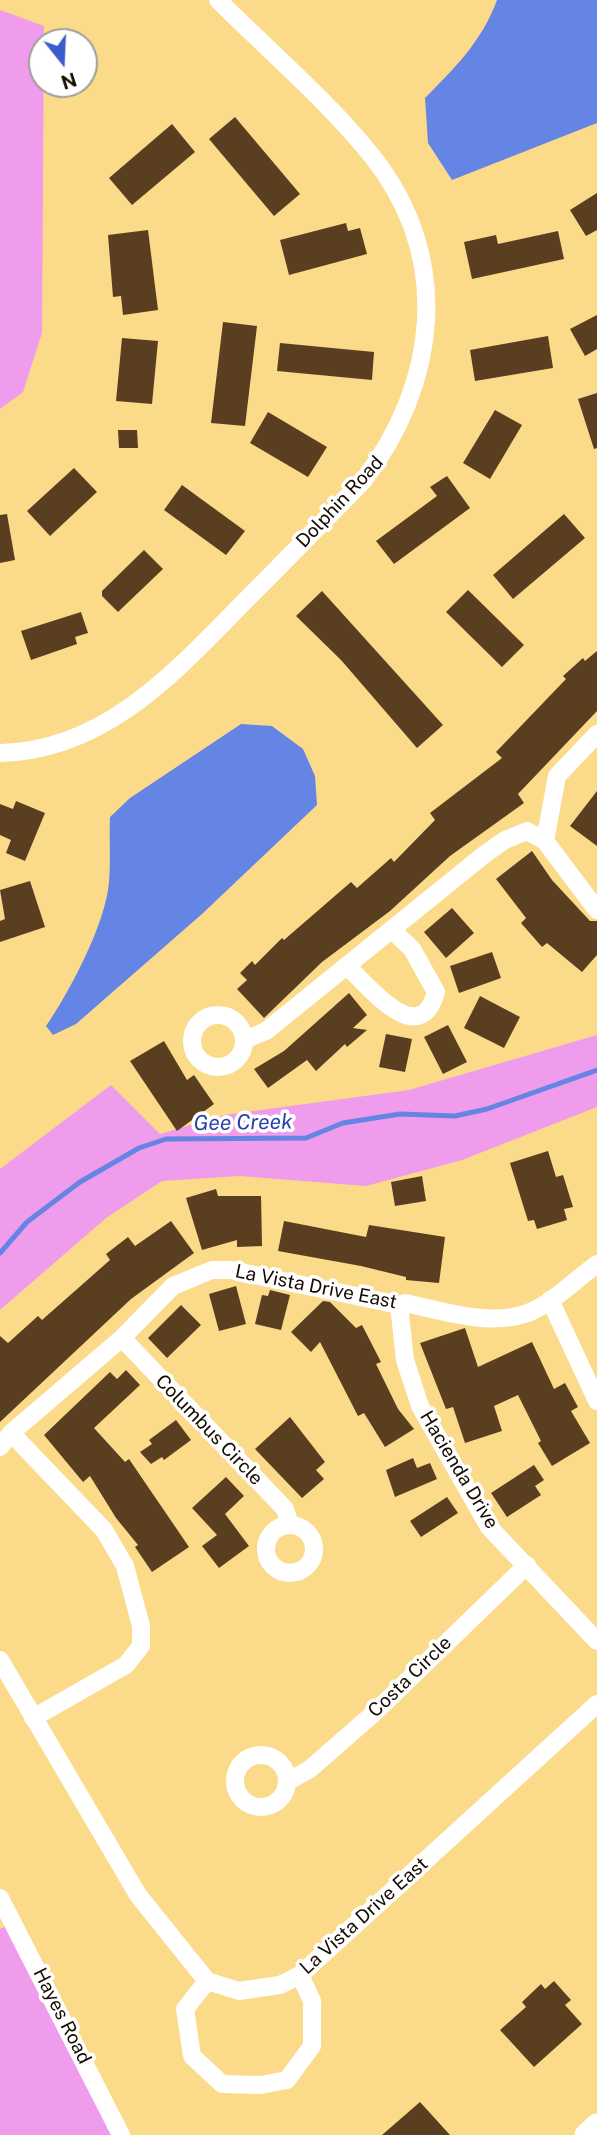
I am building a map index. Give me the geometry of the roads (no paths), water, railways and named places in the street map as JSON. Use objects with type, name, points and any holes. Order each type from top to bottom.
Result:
[{"type":"main road","points":[[586,2135],[597,2125]]},
{"type":"street","name":"Dolphin Road","points":[[0,753],[45,747],[83,735],[120,716],[163,685],[363,481],[387,450],[406,412],[419,377],[427,314],[424,275],[407,215],[397,194],[353,133],[218,0]]},
{"type":"street","points":[[545,841],[557,776],[597,734]]},
{"type":"street","points":[[244,1040],[267,1031],[505,840],[527,831],[545,841],[597,909]]},
{"type":"street","points":[[347,966],[396,1012],[413,1017],[424,1013],[433,1004],[436,992],[412,949],[392,930]]},
{"type":"street","name":"La Vista Drive East","points":[[6,1440],[122,1338],[173,1286],[212,1269],[241,1272],[399,1305],[405,1303],[484,1319],[525,1314],[550,1300],[597,1264]]},
{"type":"street","points":[[550,1300],[597,1401]]},
{"type":"street","name":"Hacienda Drive","points":[[399,1305],[405,1360],[420,1406],[489,1527],[527,1564],[597,1641]]},
{"type":"street","name":"Columbus Circle","points":[[122,1338],[285,1509],[290,1525]]},
{"type":"street","points":[[6,1440],[104,1530],[125,1566],[141,1626],[141,1646],[126,1665],[33,1718]]},
{"type":"street","name":"Costa Circle","points":[[287,1782],[310,1769],[373,1713],[527,1564]]},
{"type":"street","points":[[0,1660],[138,1895],[207,1981],[185,2009],[192,2056],[222,2084],[261,2085],[287,2080],[312,2046],[312,2001],[300,1975]]},
{"type":"street","name":"La Vista Drive East","points":[[207,1981],[239,1991],[280,1985],[300,1975],[597,1704]]},
{"type":"street","name":"Hayes Road","points":[[0,1898],[121,2135]]},
{"type":"water","points":[[497,0],[597,0],[597,123],[452,180],[428,143],[425,98],[476,41]]},
{"type":"water","points":[[241,724],[272,726],[303,749],[315,776],[317,805],[202,914],[76,1024],[53,1035],[46,1026],[85,957],[106,899],[110,874],[110,817],[130,798]]},
{"type":"waterway","name":"Gee Creek","points":[[0,1253],[27,1222],[80,1182],[139,1148],[166,1139],[306,1138],[343,1123],[400,1114],[455,1116],[487,1109],[597,1070]]}]
